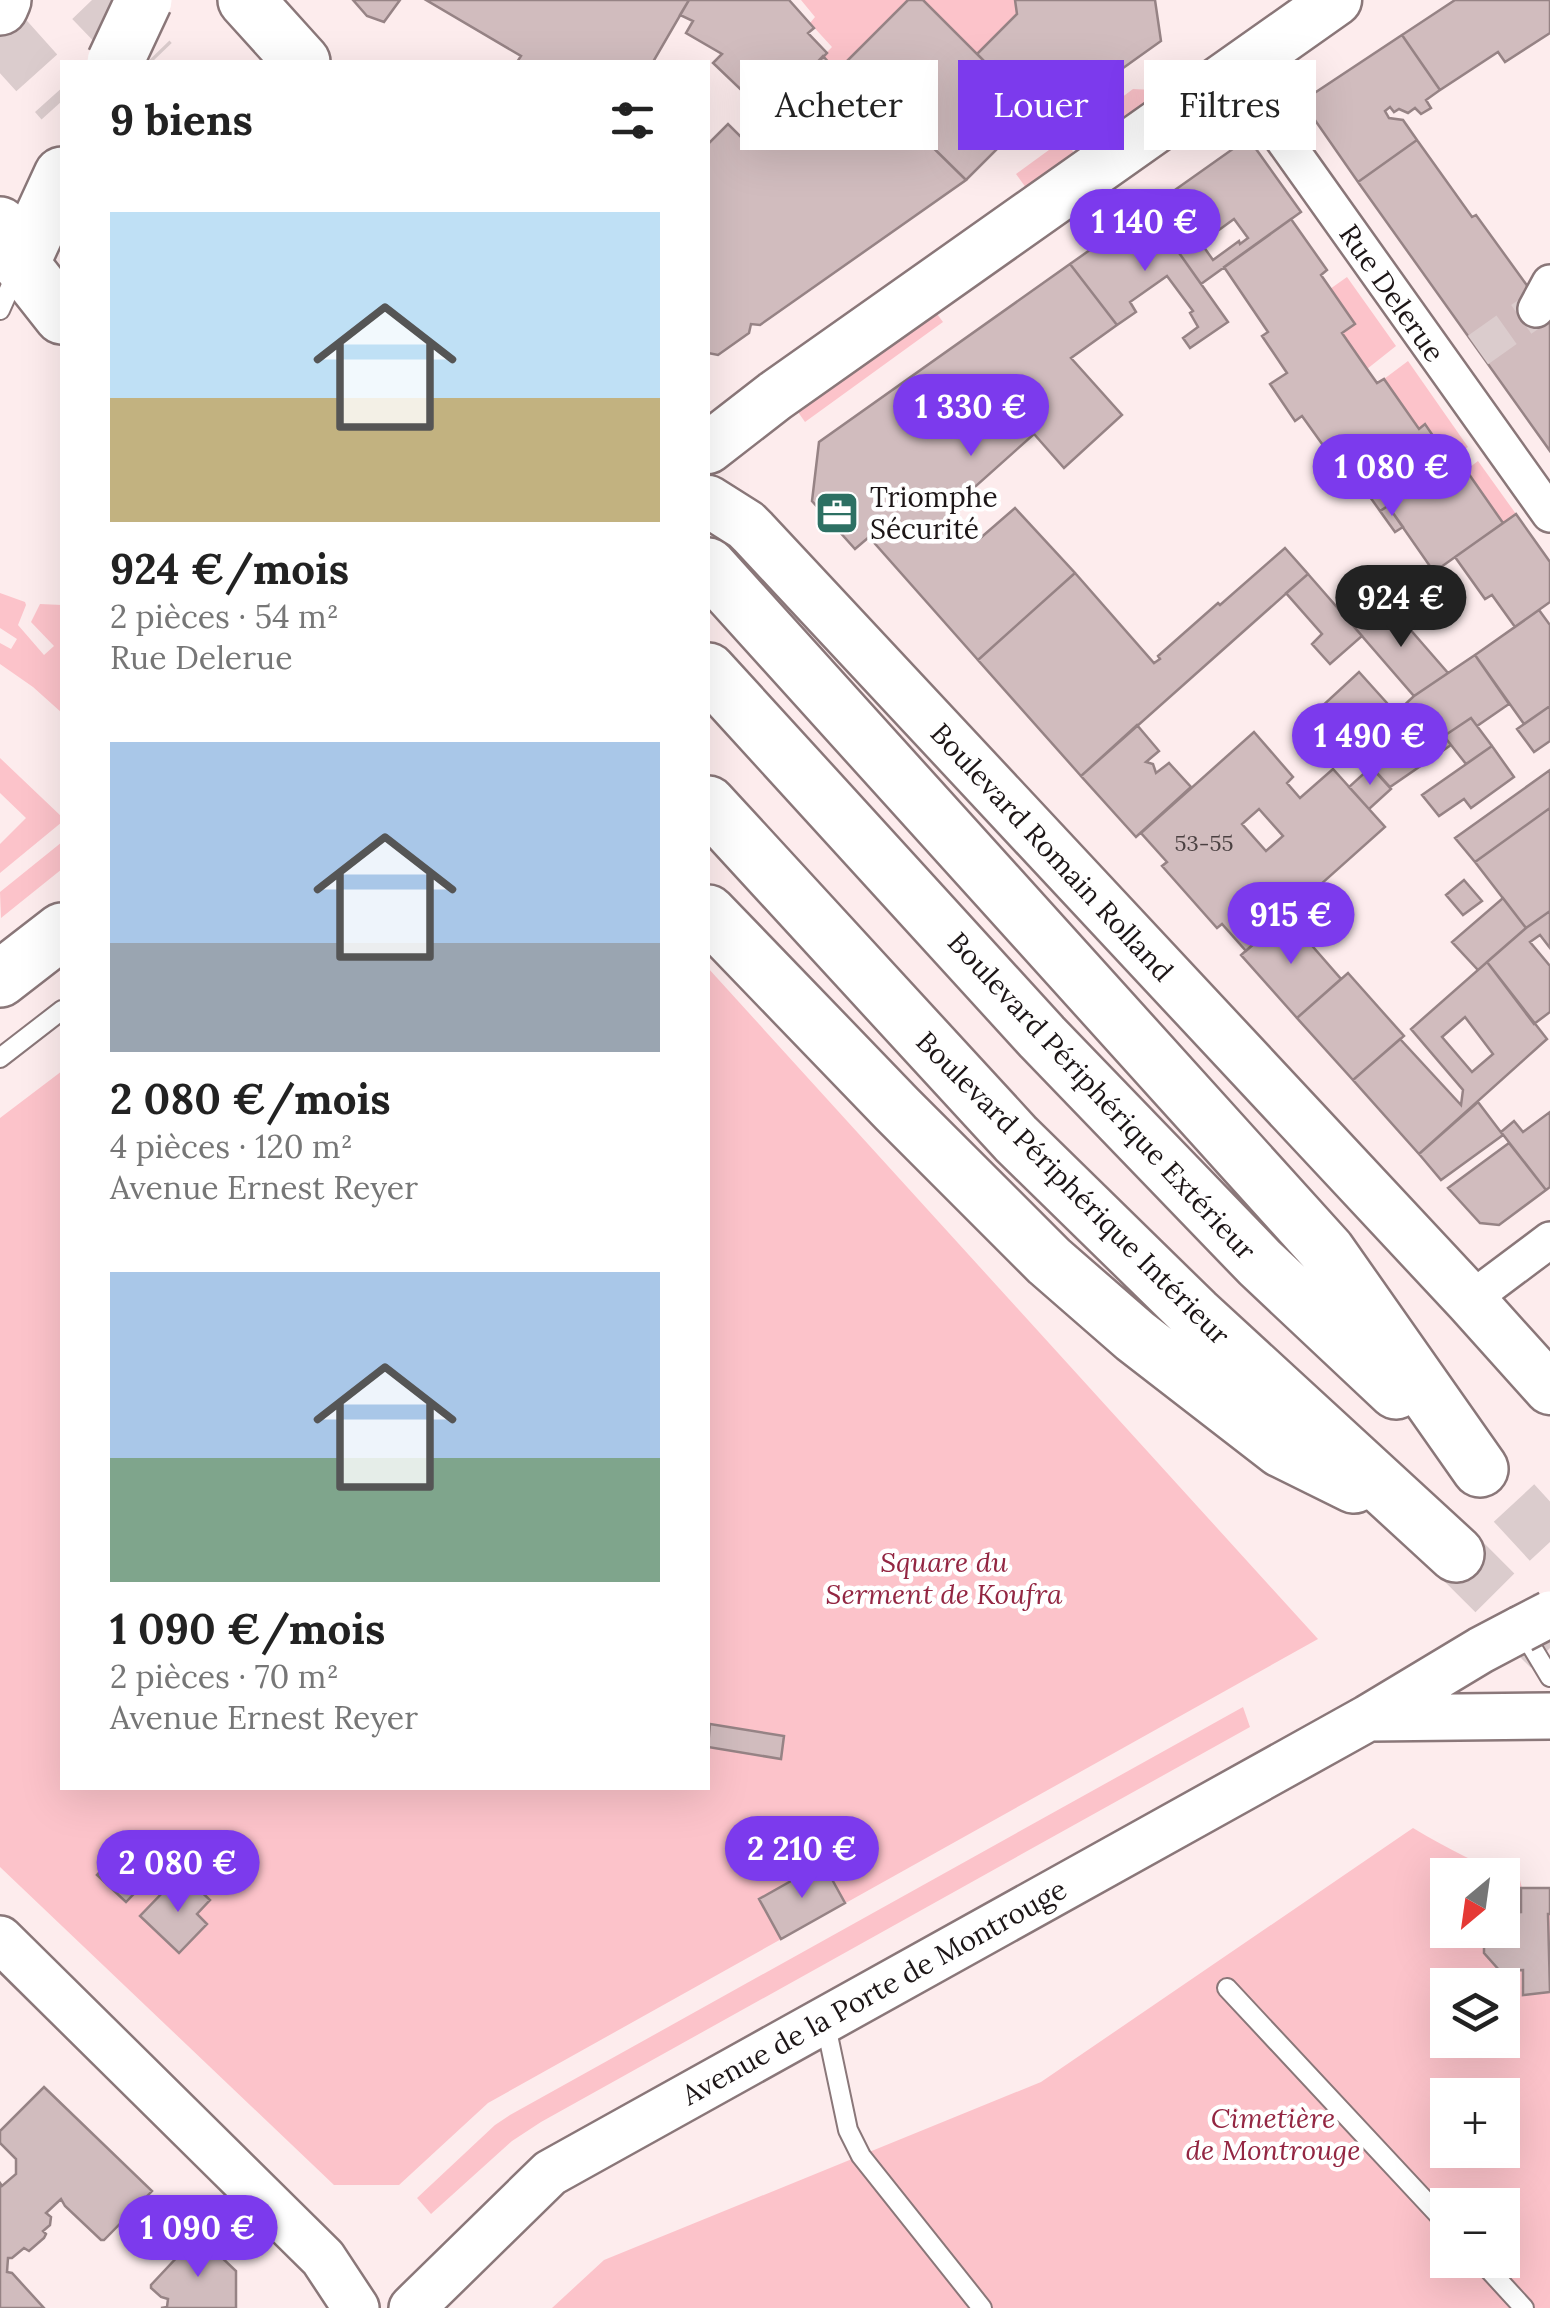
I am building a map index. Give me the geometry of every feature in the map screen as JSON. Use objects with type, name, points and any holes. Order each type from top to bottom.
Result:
[{"type":"main road","points":[[116,60],[144,0]]},
{"type":"main road","points":[[246,0],[300,60]]},
{"type":"main road","points":[[1246,60],[1307,7]]},
{"type":"main road","points":[[710,446],[1144,134]]},
{"type":"main road","points":[[60,178],[7,266],[60,314]]},
{"type":"main road","name":"Boulevard Romain Rolland","points":[[710,502],[753,532],[1550,1389]]},
{"type":"main road","name":"Boulevard Périphérique Extérieur","points":[[710,568],[1327,1251],[1497,1486],[1260,1263],[1042,1037],[710,673]]},
{"type":"main road","name":"Boulevard Périphérique Intérieur","points":[[710,806],[1016,1139],[1194,1314],[1456,1554]]},
{"type":"main road","points":[[710,915],[1035,1248],[1136,1336],[1281,1448],[1414,1516]]},
{"type":"main road","points":[[0,979],[60,933]]},
{"type":"street","name":"Rue Delerue","points":[[1291,150],[1550,514]]},
{"type":"street","points":[[1470,1300],[1550,1240]]},
{"type":"street","name":"Avenue de la Porte de Montrouge","points":[[412,2308],[550,2173],[1535,1622]]},
{"type":"street","name":"Avenue de la Porte de Montrouge","points":[[1368,1718],[1550,1716]]},
{"type":"street","points":[[0,1938],[322,2258],[356,2308]]},
{"type":"lane","points":[[0,1058],[60,1012]]},
{"type":"lane","points":[[1535,1622],[1550,1677]]},
{"type":"lane","points":[[1227,1988],[1430,2206]]},
{"type":"lane","points":[[824,2020],[848,2130],[860,2156],[982,2308]]},
{"type":"lane","points":[[1496,2278],[1524,2308]]},
{"type":"green space","points":[[801,0],[908,0],[849,60],[826,60],[823,56],[832,47],[810,23],[815,17]]},
{"type":"green space","points":[[923,0],[1015,0],[1017,14],[977,54]]},
{"type":"green space","points":[[1133,89],[1144,90],[1144,114],[1124,129],[1124,96]]},
{"type":"green space","points":[[1049,150],[1072,150],[1080,161],[1032,196],[1016,174]]},
{"type":"green space","points":[[1347,277],[1396,346],[1367,369],[1342,333],[1354,324],[1330,289]]},
{"type":"green space","points":[[929,303],[943,322],[805,422],[791,402]]},
{"type":"green space","points":[[1408,361],[1468,447],[1449,460],[1424,425],[1419,429],[1384,379]]},
{"type":"green space","points":[[1478,461],[1516,514],[1503,523],[1466,470]]},
{"type":"green space","points":[[0,593],[25,602],[18,625],[44,655],[54,646],[31,622],[40,604],[60,605],[60,711],[0,664],[0,643],[11,649],[17,639],[0,628]]},
{"type":"green space","points":[[0,758],[60,815],[60,824],[0,873],[0,844],[26,818],[0,793]]},
{"type":"green space","points":[[60,844],[60,871],[1,918],[0,892]]},
{"type":"green space","name":"Square du Serment de Koufra","points":[[710,970],[1318,1639],[488,2103],[399,2185],[334,2185],[0,1867],[0,1118],[60,1073],[60,1790],[710,1790]]},
{"type":"green space","points":[[1243,1707],[1250,1727],[541,2122],[512,2141],[431,2214],[417,2198],[510,2115]]},
{"type":"green space","name":"Cimetière de Montrouge","points":[[1413,1828],[1467,1858],[1430,1858],[1430,1948],[1520,1948],[1520,1880],[1522,1888],[1550,1888],[1550,2308],[552,2308],[604,2260],[1041,2082]]},
{"type":"building","points":[[353,0],[400,0],[384,22],[367,16]]},
{"type":"building","points":[[426,0],[689,0],[654,60],[518,60],[521,56]]},
{"type":"building","points":[[689,0],[789,0],[814,28],[808,33],[827,53],[820,60],[740,60],[740,89],[713,63],[722,54],[686,33],[693,21],[680,15]]},
{"type":"building","points":[[908,0],[923,0],[983,60],[958,60],[958,150],[996,150],[966,180],[935,150],[938,60],[848,60]]},
{"type":"building","points":[[1015,0],[1155,0],[1161,41],[1124,67],[1124,60],[983,60],[977,54],[1017,14]]},
{"type":"building","points":[[1455,0],[1550,0],[1550,33],[1505,62],[1498,52],[1440,90],[1402,35]]},
{"type":"building","points":[[1402,35],[1440,90],[1426,100],[1431,108],[1421,114],[1415,108],[1408,113],[1399,109],[1394,112],[1390,107],[1385,111],[1389,118],[1403,120],[1417,140],[1358,182],[1316,122],[1316,92]]},
{"type":"building","points":[[728,124],[740,136],[740,150],[935,150],[966,180],[760,325],[751,324],[749,333],[718,355],[710,353],[710,142]]},
{"type":"building","points":[[1417,140],[1531,291],[1545,322],[1550,320],[1550,451],[1358,182]]},
{"type":"building","points":[[1231,150],[1257,150],[1301,212],[1201,284],[1148,209]],"holes":[[[1234,219],[1248,238],[1240,244],[1239,241],[1213,260],[1201,243]]]},
{"type":"building","points":[[1148,209],[1228,322],[1190,348],[1183,338],[1198,327],[1190,313],[1193,311],[1167,276],[1130,302],[1136,312],[1117,325],[1070,264]]},
{"type":"building","points":[[1291,219],[1327,270],[1321,275],[1355,324],[1342,333],[1367,369],[1377,383],[1384,379],[1419,429],[1425,424],[1459,474],[1466,470],[1503,523],[1434,572],[1388,506],[1380,511],[1355,476],[1348,480],[1302,416],[1295,421],[1270,384],[1287,373],[1262,336],[1268,332],[1224,267]]},
{"type":"building","points":[[1070,264],[1117,325],[1071,358],[1122,415],[1064,468],[1034,434],[949,510],[977,541],[1015,508],[1075,573],[978,660],[869,537],[855,549],[812,501],[819,442]]},
{"type":"building","points":[[1388,506],[1403,527],[1395,532],[1380,511]]},
{"type":"building","points":[[1516,514],[1550,562],[1550,602],[1515,627],[1492,595],[1485,599],[1455,557]]},
{"type":"building","points":[[1285,548],[1308,574],[1081,776],[978,660],[1075,573],[1154,663]]},
{"type":"building","points":[[1308,574],[1362,636],[1330,664],[1312,644],[1322,634],[1286,593]]},
{"type":"building","points":[[1388,604],[1448,673],[1414,696],[1355,628]]},
{"type":"building","points":[[1539,610],[1550,625],[1550,706],[1524,724],[1475,655]]},
{"type":"building","points":[[1475,655],[1509,704],[1477,726],[1471,718],[1444,736],[1451,745],[1390,787],[1319,709],[1359,672],[1396,713],[1414,696]]},
{"type":"building","points":[[1550,706],[1550,741],[1534,752],[1517,729]]},
{"type":"building","points":[[1471,718],[1492,746],[1466,764],[1444,736]]},
{"type":"building","points":[[1137,725],[1159,751],[1146,762],[1153,764],[1156,773],[1169,763],[1191,787],[1136,837],[1081,776]]},
{"type":"building","points":[[1254,732],[1293,777],[1287,783],[1300,798],[1333,769],[1385,827],[1246,951],[1222,924],[1217,928],[1162,866],[1167,862],[1141,833]],"holes":[[[1259,809],[1283,836],[1266,851],[1242,824]]]},
{"type":"building","points":[[1492,746],[1514,777],[1471,808],[1464,799],[1439,816],[1422,795]]},
{"type":"building","points":[[1371,767],[1391,789],[1369,809],[1349,787]]},
{"type":"building","points":[[1550,770],[1550,808],[1475,862],[1455,838]]},
{"type":"building","points":[[1550,808],[1550,911],[1526,928],[1475,862]]},
{"type":"building","points":[[1464,880],[1482,901],[1463,915],[1446,895]]},
{"type":"building","points":[[1503,898],[1526,928],[1478,970],[1452,942]]},
{"type":"building","points":[[1550,911],[1550,948],[1540,935],[1530,942],[1550,966],[1550,1012],[1534,1024],[1487,962]]},
{"type":"building","points":[[1285,916],[1295,927],[1299,923],[1304,929],[1300,932],[1341,979],[1297,1018],[1241,955]]},
{"type":"building","points":[[1487,962],[1547,1039],[1419,1154],[1353,1080],[1400,1039],[1461,1105],[1463,1090],[1411,1029]],"holes":[[[1465,1017],[1493,1054],[1472,1072],[1442,1037]]]},
{"type":"building","points":[[1348,973],[1404,1036],[1353,1080],[1297,1018]]},
{"type":"building","points":[[1478,1102],[1503,1135],[1441,1180],[1419,1154]]},
{"type":"building","points":[[1550,1112],[1550,1187],[1546,1190],[1501,1132],[1514,1121],[1523,1132]]},
{"type":"building","points":[[1509,1143],[1546,1190],[1499,1225],[1480,1223],[1448,1188]]},
{"type":"building","points":[[710,1724],[784,1736],[781,1759],[710,1747]]},
{"type":"building","points":[[122,1848],[151,1876],[126,1902],[97,1875]]},
{"type":"building","points":[[823,1863],[845,1903],[781,1939],[759,1899]]},
{"type":"building","points":[[187,1878],[210,1900],[197,1914],[207,1924],[179,1953],[140,1916],[168,1887],[173,1891]]},
{"type":"building","points":[[1521,1888],[1550,1888],[1550,1992],[1523,1995],[1523,1970],[1497,1968],[1484,1953],[1484,1948],[1520,1948]]},
{"type":"building","points":[[44,2087],[152,2191],[104,2240],[61,2199],[46,2213],[51,2217],[50,2225],[43,2231],[44,2238],[29,2251],[24,2248],[8,2258],[7,2272],[44,2308],[0,2308],[0,2183],[2,2186],[16,2174],[16,2159],[0,2143],[0,2131]]},
{"type":"building","points":[[198,2235],[236,2271],[236,2308],[161,2308],[167,2307],[168,2299],[151,2285]]},
{"type":"tunnel","points":[[92,0],[150,60]]},
{"type":"tunnel","points":[[0,32],[60,99]]},
{"type":"tunnel","points":[[1478,350],[1536,309]]},
{"type":"tunnel","points":[[1514,1503],[1550,1542]]},
{"type":"tunnel","points":[[1456,1554],[1550,1648]]},
{"type":"place","name":"Triomphe Sécurité","points":[[837,513]]}]
